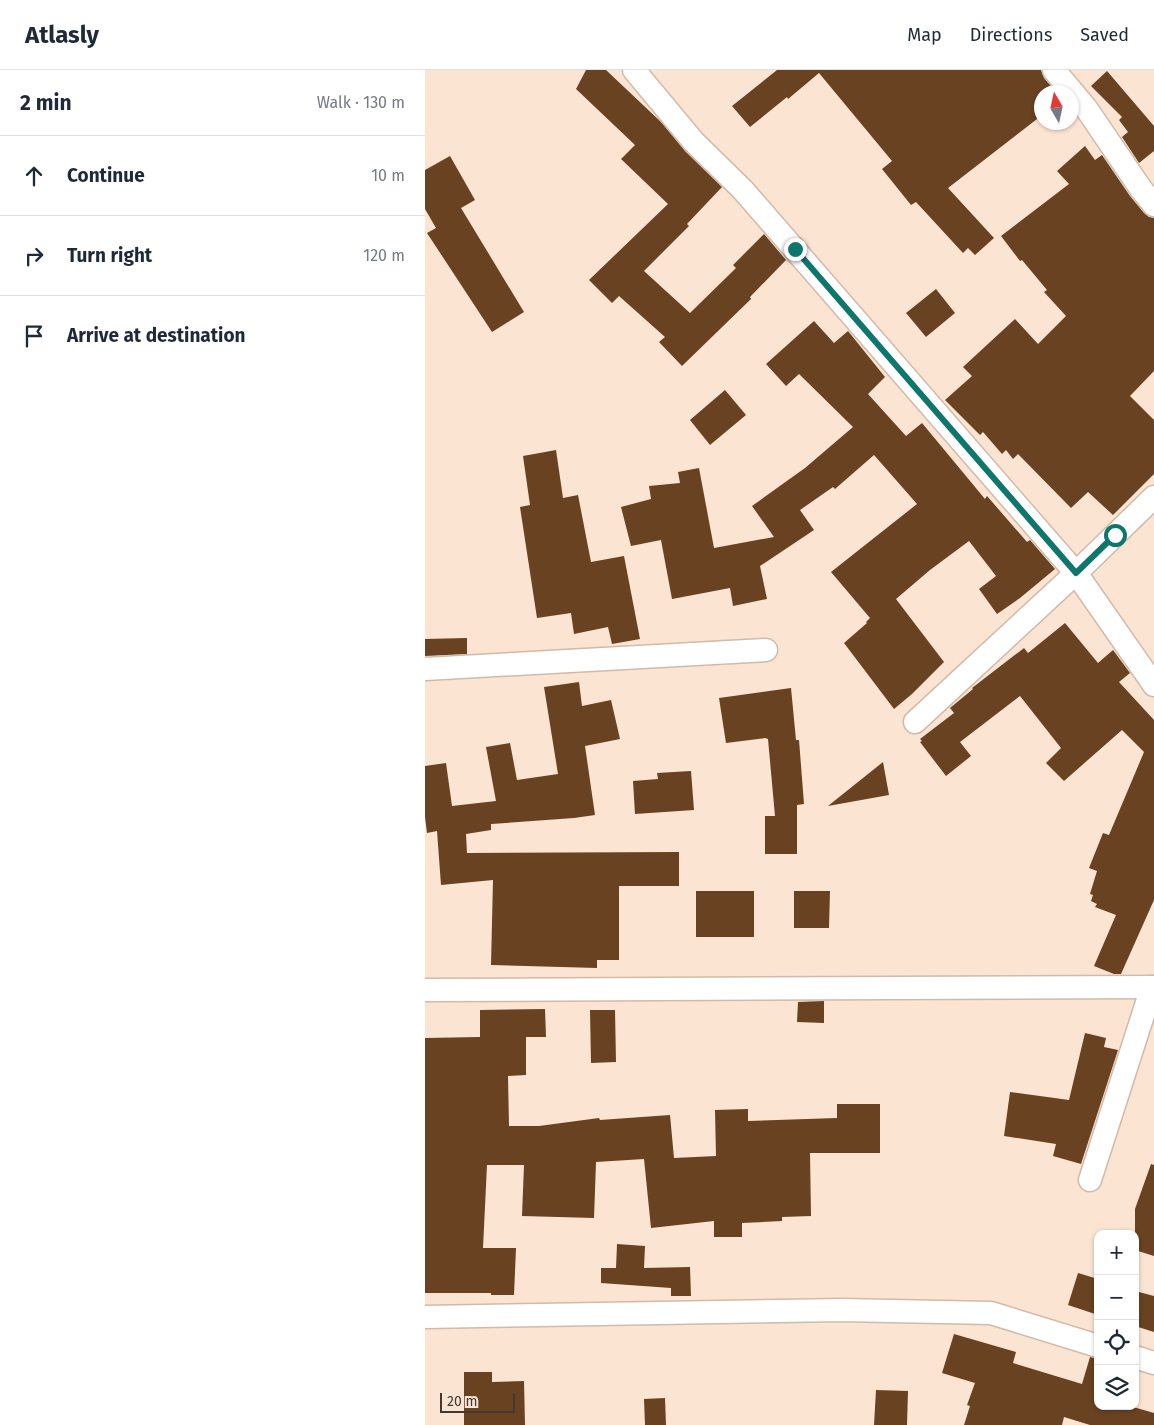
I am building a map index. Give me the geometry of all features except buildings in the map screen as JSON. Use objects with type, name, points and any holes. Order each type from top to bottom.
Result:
[{"type":"street","points":[[634,70],[695,142],[743,190],[1076,573],[1154,685]]},
{"type":"street","points":[[1054,70],[1086,108],[1154,205]]},
{"type":"street","points":[[915,722],[1076,573],[1154,497]]},
{"type":"street","points":[[425,669],[766,650]]},
{"type":"street","points":[[425,990],[1153,987],[1090,1180]]},
{"type":"street","points":[[425,1317],[842,1310],[991,1314],[1094,1345]]},
{"type":"street","points":[[1139,1358],[1154,1362]]},
{"type":"route","points":[[795,249],[1076,573],[1115,535]]}]
